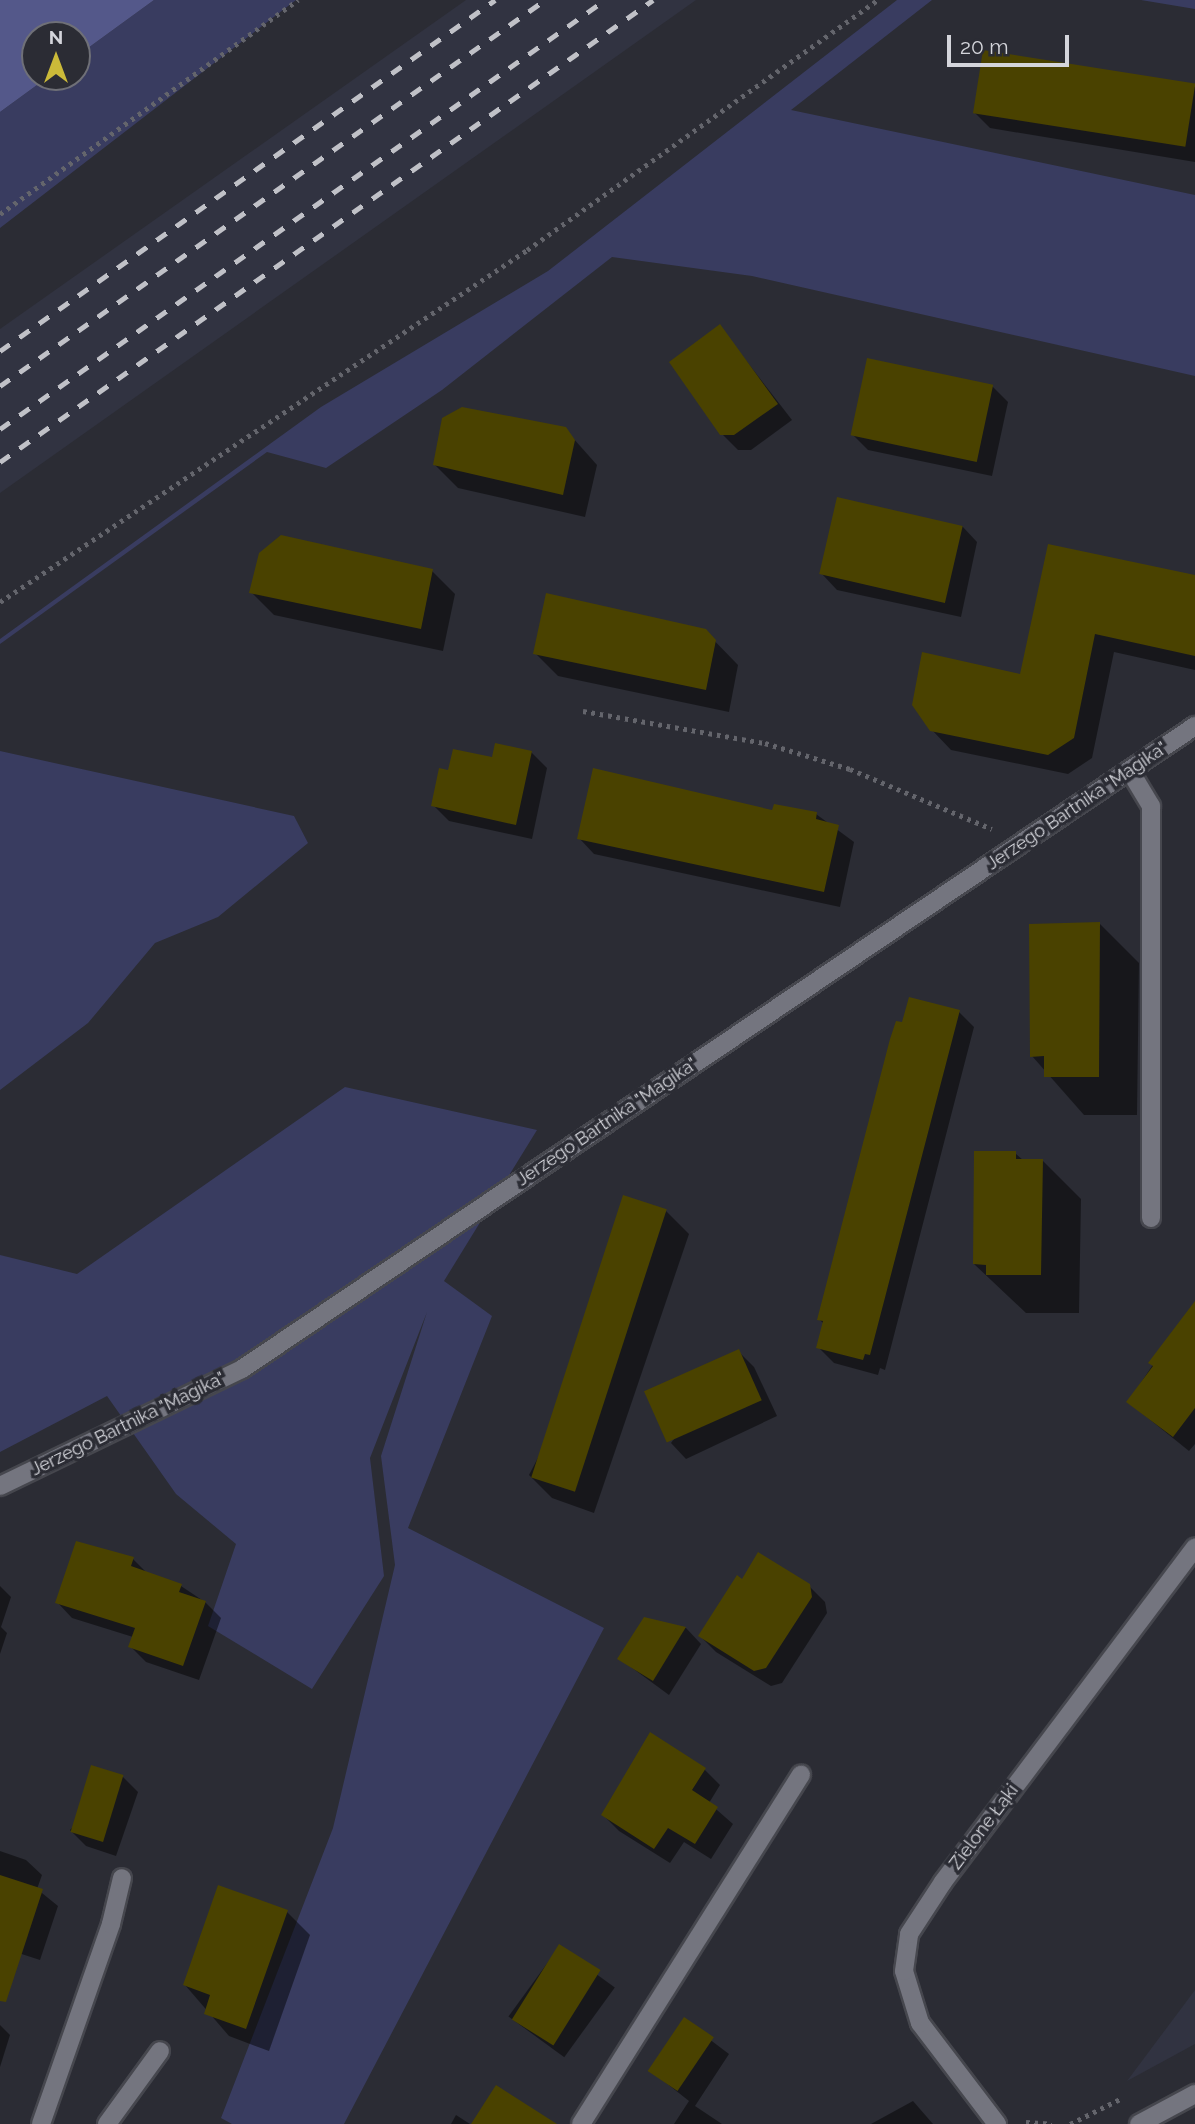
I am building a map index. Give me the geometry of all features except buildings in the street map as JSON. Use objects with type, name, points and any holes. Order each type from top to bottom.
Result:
[{"type":"street","name":"Jerzego Bartnika \"Magika\"","points":[[0,1486],[242,1369],[1195,726]]},
{"type":"street","points":[[1130,771],[1151,806],[1151,1218]]},
{"type":"street","name":"Zielone Łąki","points":[[997,2124],[920,2023],[904,1971],[909,1934],[943,1882],[1195,1547]]},
{"type":"street","points":[[581,2124],[801,1775]]},
{"type":"street","points":[[41,2124],[111,1924],[122,1878]]},
{"type":"street","points":[[107,2124],[160,2051]]},
{"type":"street","points":[[1139,2124],[1195,2094]]},
{"type":"path","points":[[0,214],[298,0]]},
{"type":"path","points":[[0,602],[527,250],[877,0]]},
{"type":"path","points":[[583,711],[765,743],[861,774],[954,810],[1021,844]]},
{"type":"path","points":[[1030,2120],[1052,2124]]},
{"type":"shaded area","points":[[0,0],[154,0],[91,46],[91,21],[21,21],[21,91],[29,91],[0,112]]},
{"type":"shaded area","points":[[154,0],[296,0],[0,228],[0,112],[29,91],[91,91],[91,46]]},
{"type":"shaded area","points":[[466,0],[696,0],[0,493],[0,329]]},
{"type":"shaded area","points":[[897,0],[932,0],[791,110],[1195,195],[1195,376],[752,276],[612,257],[442,390],[326,468],[267,452],[0,644],[0,639],[321,407],[548,271]]},
{"type":"shaded area","points":[[1141,0],[1195,0],[1195,9]]},
{"type":"shaded area","points":[[0,751],[294,816],[308,843],[218,917],[155,943],[88,1023],[0,1090]]},
{"type":"shaded area","points":[[345,1087],[537,1130],[444,1281],[492,1316],[408,1528],[604,1628],[344,2124],[232,2124],[221,2118],[333,1828],[395,1565],[381,1456],[427,1312],[370,1458],[384,1576],[312,1689],[208,1626],[236,1544],[176,1494],[107,1396],[0,1452],[0,1255],[77,1274]]},
{"type":"shaded area","points":[[1195,1990],[1195,2044],[1127,2081]]},
{"type":"railway","points":[[0,351],[495,0]]},
{"type":"railway","points":[[0,386],[545,0]]},
{"type":"railway","points":[[0,429],[605,0]]},
{"type":"railway","points":[[0,462],[653,0]]}]
